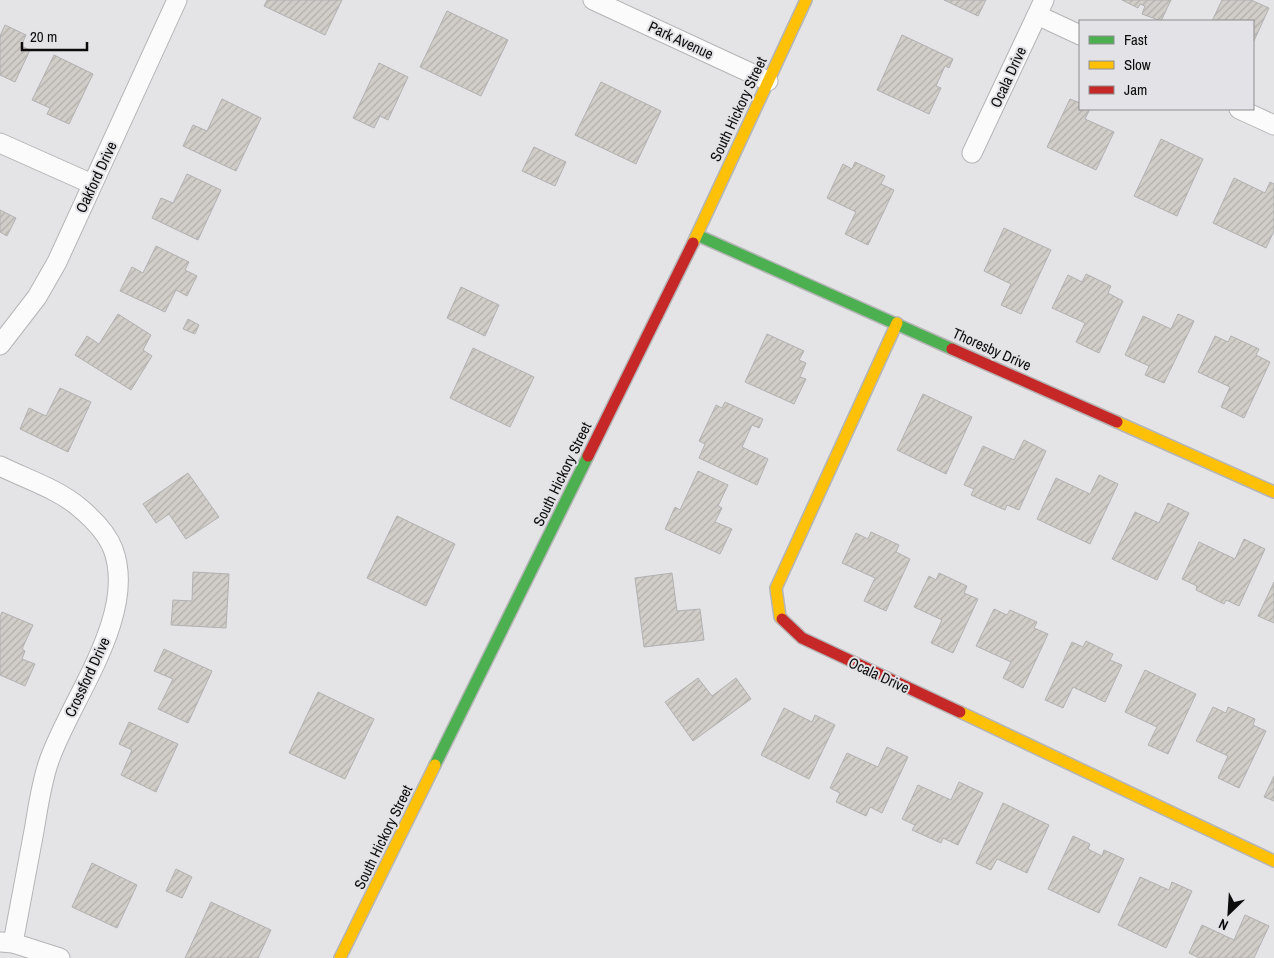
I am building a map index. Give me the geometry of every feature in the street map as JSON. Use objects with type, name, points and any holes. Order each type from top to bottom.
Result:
[{"type":"street","name":"Oakford Drive","points":[[0,345],[37,297],[57,262],[177,0]]},
{"type":"street","name":"Park Avenue","points":[[593,0],[768,81]]},
{"type":"street","name":"South Hickory Street","points":[[340,958],[697,235],[806,0]]},
{"type":"street","points":[[1040,7],[1079,34]]},
{"type":"street","name":"Ocala Drive","points":[[972,153],[1040,7]]},
{"type":"street","points":[[1241,110],[1274,125]]},
{"type":"street","points":[[0,143],[92,184]]},
{"type":"street","name":"Thoresby Drive","points":[[697,235],[1274,492]]},
{"type":"street","name":"Ocala Drive","points":[[897,323],[776,588],[780,618],[802,638],[1274,861]]},
{"type":"street","name":"Crossford Drive","points":[[0,466],[79,507],[100,528],[113,549],[119,576],[117,606],[106,639],[49,761],[6,942]]},
{"type":"street","points":[[6,942],[60,958]]},
{"type":"building","points":[[267,0],[342,0],[325,35],[264,6]]},
{"type":"building","points":[[944,0],[986,0],[978,16]]},
{"type":"building","points":[[1122,0],[1171,0],[1161,20],[1142,14],[1145,6],[1140,4],[1138,8]]},
{"type":"building","points":[[1222,0],[1251,0],[1269,8],[1254,41],[1254,20],[1212,20]]},
{"type":"building","points":[[447,11],[508,40],[481,96],[420,67]]},
{"type":"building","points":[[5,25],[26,35],[21,46],[30,50],[15,82],[0,75],[0,36]]},
{"type":"building","points":[[902,35],[953,59],[949,68],[945,66],[936,86],[941,88],[929,114],[877,90]]},
{"type":"building","points":[[54,55],[93,74],[69,124],[47,114],[50,108],[32,100]]},
{"type":"building","points":[[379,63],[408,77],[388,120],[380,116],[374,128],[353,118]]},
{"type":"building","points":[[601,82],[661,111],[636,164],[575,135]]},
{"type":"building","points":[[222,99],[261,118],[236,171],[183,146],[193,125],[207,131]]},
{"type":"building","points":[[1070,99],[1079,103],[1079,110],[1090,110],[1085,119],[1114,132],[1096,170],[1047,147]]},
{"type":"building","points":[[1161,139],[1203,159],[1177,216],[1134,196]]},
{"type":"building","points":[[534,147],[566,162],[555,186],[522,171]]},
{"type":"building","points":[[855,162],[885,176],[881,184],[894,190],[868,245],[845,234],[856,212],[827,198],[843,164],[852,169]]},
{"type":"building","points":[[187,174],[221,190],[198,240],[152,218],[161,198],[173,203]]},
{"type":"building","points":[[1234,178],[1265,193],[1270,182],[1274,184],[1274,231],[1266,248],[1213,223]]},
{"type":"building","points":[[0,210],[16,218],[7,236],[0,232]]},
{"type":"building","points":[[1004,228],[1051,250],[1021,314],[1001,305],[1011,284],[984,271]]},
{"type":"building","points":[[156,246],[189,262],[185,270],[197,276],[187,296],[176,290],[165,312],[120,291],[132,267],[143,273]]},
{"type":"building","points":[[1086,274],[1111,286],[1108,293],[1123,301],[1099,353],[1076,342],[1085,323],[1052,308],[1068,275],[1082,282]]},
{"type":"building","points":[[461,287],[499,305],[485,336],[447,318]]},
{"type":"building","points":[[118,314],[151,335],[143,350],[152,356],[131,390],[75,355],[87,336],[99,344]]},
{"type":"building","points":[[1178,314],[1194,321],[1164,383],[1145,375],[1149,366],[1125,355],[1143,316],[1171,329]]},
{"type":"building","points":[[188,319],[199,325],[195,334],[183,329]]},
{"type":"building","points":[[767,334],[804,351],[799,360],[806,363],[800,377],[806,379],[794,404],[745,382]]},
{"type":"building","points":[[1215,336],[1228,342],[1231,336],[1259,349],[1256,355],[1270,362],[1244,418],[1221,407],[1230,387],[1198,372]]},
{"type":"building","points":[[473,348],[534,377],[510,427],[450,398]]},
{"type":"building","points":[[60,388],[91,402],[68,452],[20,429],[29,408],[46,416]]},
{"type":"building","points":[[923,394],[972,417],[946,474],[897,450]]},
{"type":"building","points":[[725,402],[763,419],[759,428],[752,425],[742,447],[768,459],[757,485],[699,458],[705,444],[699,441],[716,405],[722,408]]},
{"type":"building","points":[[1024,440],[1046,451],[1019,510],[1007,505],[1005,510],[971,495],[974,489],[964,485],[983,446],[1014,460]]},
{"type":"building","points":[[698,471],[728,485],[718,506],[722,508],[715,522],[732,529],[720,554],[665,529],[675,507],[680,510]]},
{"type":"building","points":[[188,473],[219,517],[186,539],[169,514],[156,523],[143,504]]},
{"type":"building","points":[[1099,475],[1118,484],[1090,544],[1037,519],[1056,478],[1090,494]]},
{"type":"building","points":[[1168,503],[1189,513],[1157,580],[1112,559],[1135,512],[1159,523]]},
{"type":"building","points":[[397,516],[455,544],[426,606],[367,578]]},
{"type":"building","points":[[871,532],[899,545],[896,552],[910,559],[886,611],[864,601],[875,578],[842,563],[856,533],[868,539]]},
{"type":"building","points":[[1244,539],[1265,549],[1239,606],[1226,600],[1224,604],[1196,590],[1197,586],[1182,579],[1199,542],[1235,559]]},
{"type":"building","points":[[193,572],[229,574],[226,628],[171,625],[173,600],[192,601]]},
{"type":"building","points":[[672,573],[677,611],[700,609],[704,640],[644,647],[635,578]]},
{"type":"building","points":[[939,573],[967,586],[964,593],[978,599],[953,653],[931,643],[942,620],[914,607],[929,576],[936,580]]},
{"type":"building","points":[[1274,582],[1274,623],[1258,616]]},
{"type":"building","points":[[994,609],[1007,615],[1010,610],[1037,622],[1034,628],[1048,634],[1023,688],[1003,678],[1011,662],[976,646]]},
{"type":"building","points":[[2,612],[33,625],[22,649],[25,651],[22,659],[35,664],[25,686],[0,675],[0,617]]},
{"type":"building","points":[[1086,641],[1113,654],[1110,660],[1122,665],[1105,702],[1073,687],[1063,708],[1045,700],[1072,642],[1083,647]]},
{"type":"building","points":[[164,649],[212,671],[188,723],[158,709],[173,679],[154,671]]},
{"type":"building","points":[[1145,670],[1196,694],[1168,754],[1148,745],[1157,727],[1125,712]]},
{"type":"building","points":[[698,678],[712,696],[736,678],[751,699],[693,741],[665,702]]},
{"type":"building","points":[[318,692],[374,719],[345,779],[289,753]]},
{"type":"building","points":[[1213,707],[1226,713],[1228,707],[1255,719],[1253,725],[1266,731],[1239,788],[1218,778],[1228,756],[1196,741]]},
{"type":"building","points":[[784,708],[812,722],[815,715],[835,725],[809,779],[761,755]]},
{"type":"building","points":[[129,722],[178,744],[156,792],[121,775],[132,750],[119,744]]},
{"type":"building","points":[[887,747],[908,757],[882,813],[870,807],[866,816],[836,802],[840,793],[830,788],[847,753],[878,767]]},
{"type":"building","points":[[1274,776],[1274,801],[1264,797]]},
{"type":"building","points":[[959,782],[983,793],[958,845],[943,838],[941,843],[912,830],[915,825],[902,819],[918,785],[951,800]]},
{"type":"building","points":[[1003,803],[1049,825],[1027,873],[997,859],[991,870],[976,863]]},
{"type":"building","points":[[1073,836],[1090,844],[1088,849],[1102,856],[1104,850],[1124,859],[1099,913],[1048,889]]},
{"type":"building","points":[[92,863],[137,885],[117,928],[72,907]]},
{"type":"building","points":[[176,869],[192,877],[182,898],[166,891]]},
{"type":"building","points":[[1140,877],[1169,890],[1172,882],[1192,891],[1166,948],[1118,925]]},
{"type":"building","points":[[211,902],[271,930],[258,958],[185,958]]},
{"type":"building","points":[[1245,915],[1269,926],[1254,958],[1199,958],[1189,953],[1202,925],[1234,940]]},
{"type":"traffic: fast","points":[[697,235],[952,349]]},
{"type":"traffic: fast","points":[[435,765],[588,456]]},
{"type":"traffic: slow","points":[[693,243],[806,0]]},
{"type":"traffic: slow","points":[[782,619],[780,617],[776,588],[897,323]]},
{"type":"traffic: slow","points":[[1117,422],[1274,492]]},
{"type":"traffic: slow","points":[[960,712],[1274,861]]},
{"type":"traffic: slow","points":[[340,958],[435,765]]},
{"type":"traffic: jam","points":[[588,456],[693,243]]},
{"type":"traffic: jam","points":[[952,349],[1117,422]]},
{"type":"traffic: jam","points":[[782,619],[802,638],[960,712]]}]
